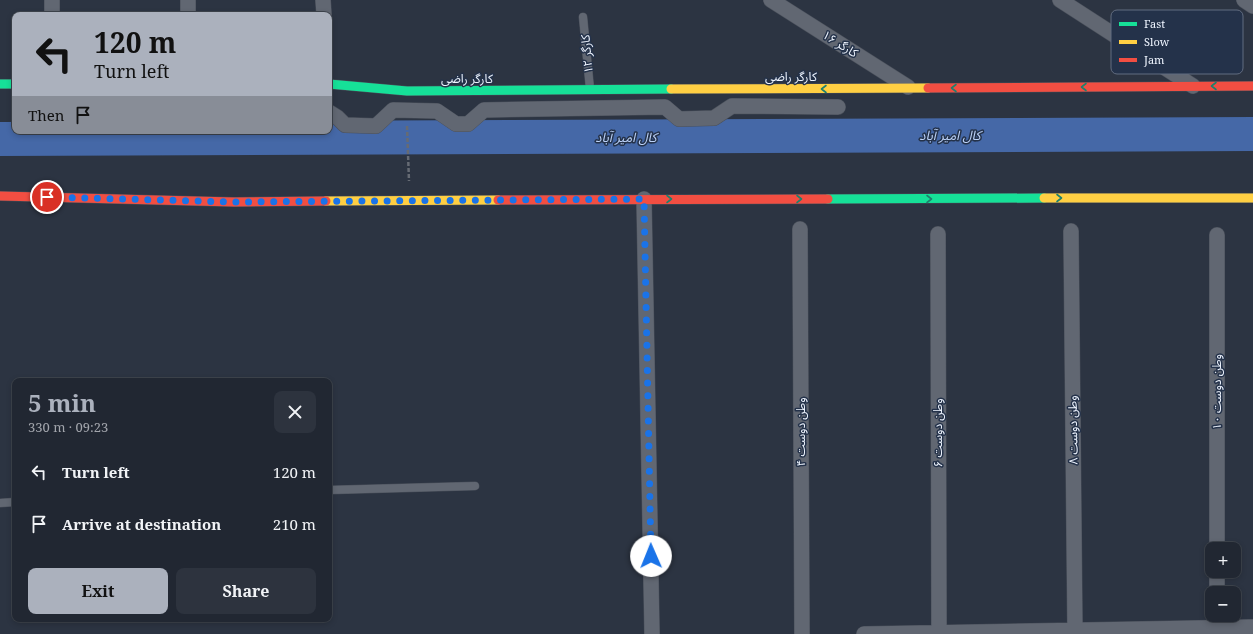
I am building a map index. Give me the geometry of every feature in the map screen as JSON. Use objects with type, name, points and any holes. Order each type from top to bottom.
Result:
[{"type":"street","points":[[52,0],[52,12]]},
{"type":"street","points":[[188,0],[188,12]]},
{"type":"street","points":[[323,0],[324,12]]},
{"type":"street","name":"کارگر ۱۶","points":[[771,0],[909,88]]},
{"type":"street","points":[[1060,0],[1111,33]]},
{"type":"street","points":[[1244,0],[1253,6]]},
{"type":"street","points":[[1175,74],[1194,86]]},
{"type":"street","points":[[0,84],[12,84]]},
{"type":"street","name":"کارگر راضی","points":[[332,84],[407,91],[1253,86]]},
{"type":"street","points":[[332,114],[344,125],[376,126],[393,110],[437,111],[456,124],[468,124],[484,110],[665,107],[679,119],[714,118],[732,106],[838,107]]},
{"type":"street","points":[[0,196],[234,202],[644,199],[1253,198]]},
{"type":"street","points":[[644,199],[652,634]]},
{"type":"street","name":"وطن دوست ۴","points":[[800,229],[802,634]]},
{"type":"street","name":"وطن دوست ۸","points":[[1071,231],[1074,632]]},
{"type":"street","name":"وطن دوست ۶","points":[[938,234],[939,633]]},
{"type":"street","name":"وطن دوست ۱۰","points":[[1217,235],[1217,542]]},
{"type":"street","points":[[864,634],[1074,632],[1217,626],[1253,627]]},
{"type":"lane","name":"کارگر ۱۲","points":[[584,17],[590,90]]},
{"type":"lane","points":[[332,490],[475,486]]},
{"type":"lane","points":[[0,503],[12,502]]},
{"type":"path","points":[[407,123],[409,182]]},
{"type":"waterway","name":"کال امیر آباد","points":[[0,139],[1253,134]]},
{"type":"traffic: fast","points":[[0,84],[12,84]]},
{"type":"traffic: fast","points":[[332,84],[407,91],[671,89]]},
{"type":"traffic: fast","points":[[828,199],[1044,198]]},
{"type":"traffic: slow","points":[[671,89],[928,88]]},
{"type":"traffic: slow","points":[[1044,198],[1253,198]]},
{"type":"traffic: slow","points":[[326,201],[498,200]]},
{"type":"traffic: jam","points":[[928,88],[1253,86]]},
{"type":"traffic: jam","points":[[0,196],[234,202],[326,201]]},
{"type":"traffic: jam","points":[[498,200],[828,199]]},
{"type":"route","points":[[47,197],[234,202],[644,199],[651,556]]}]
